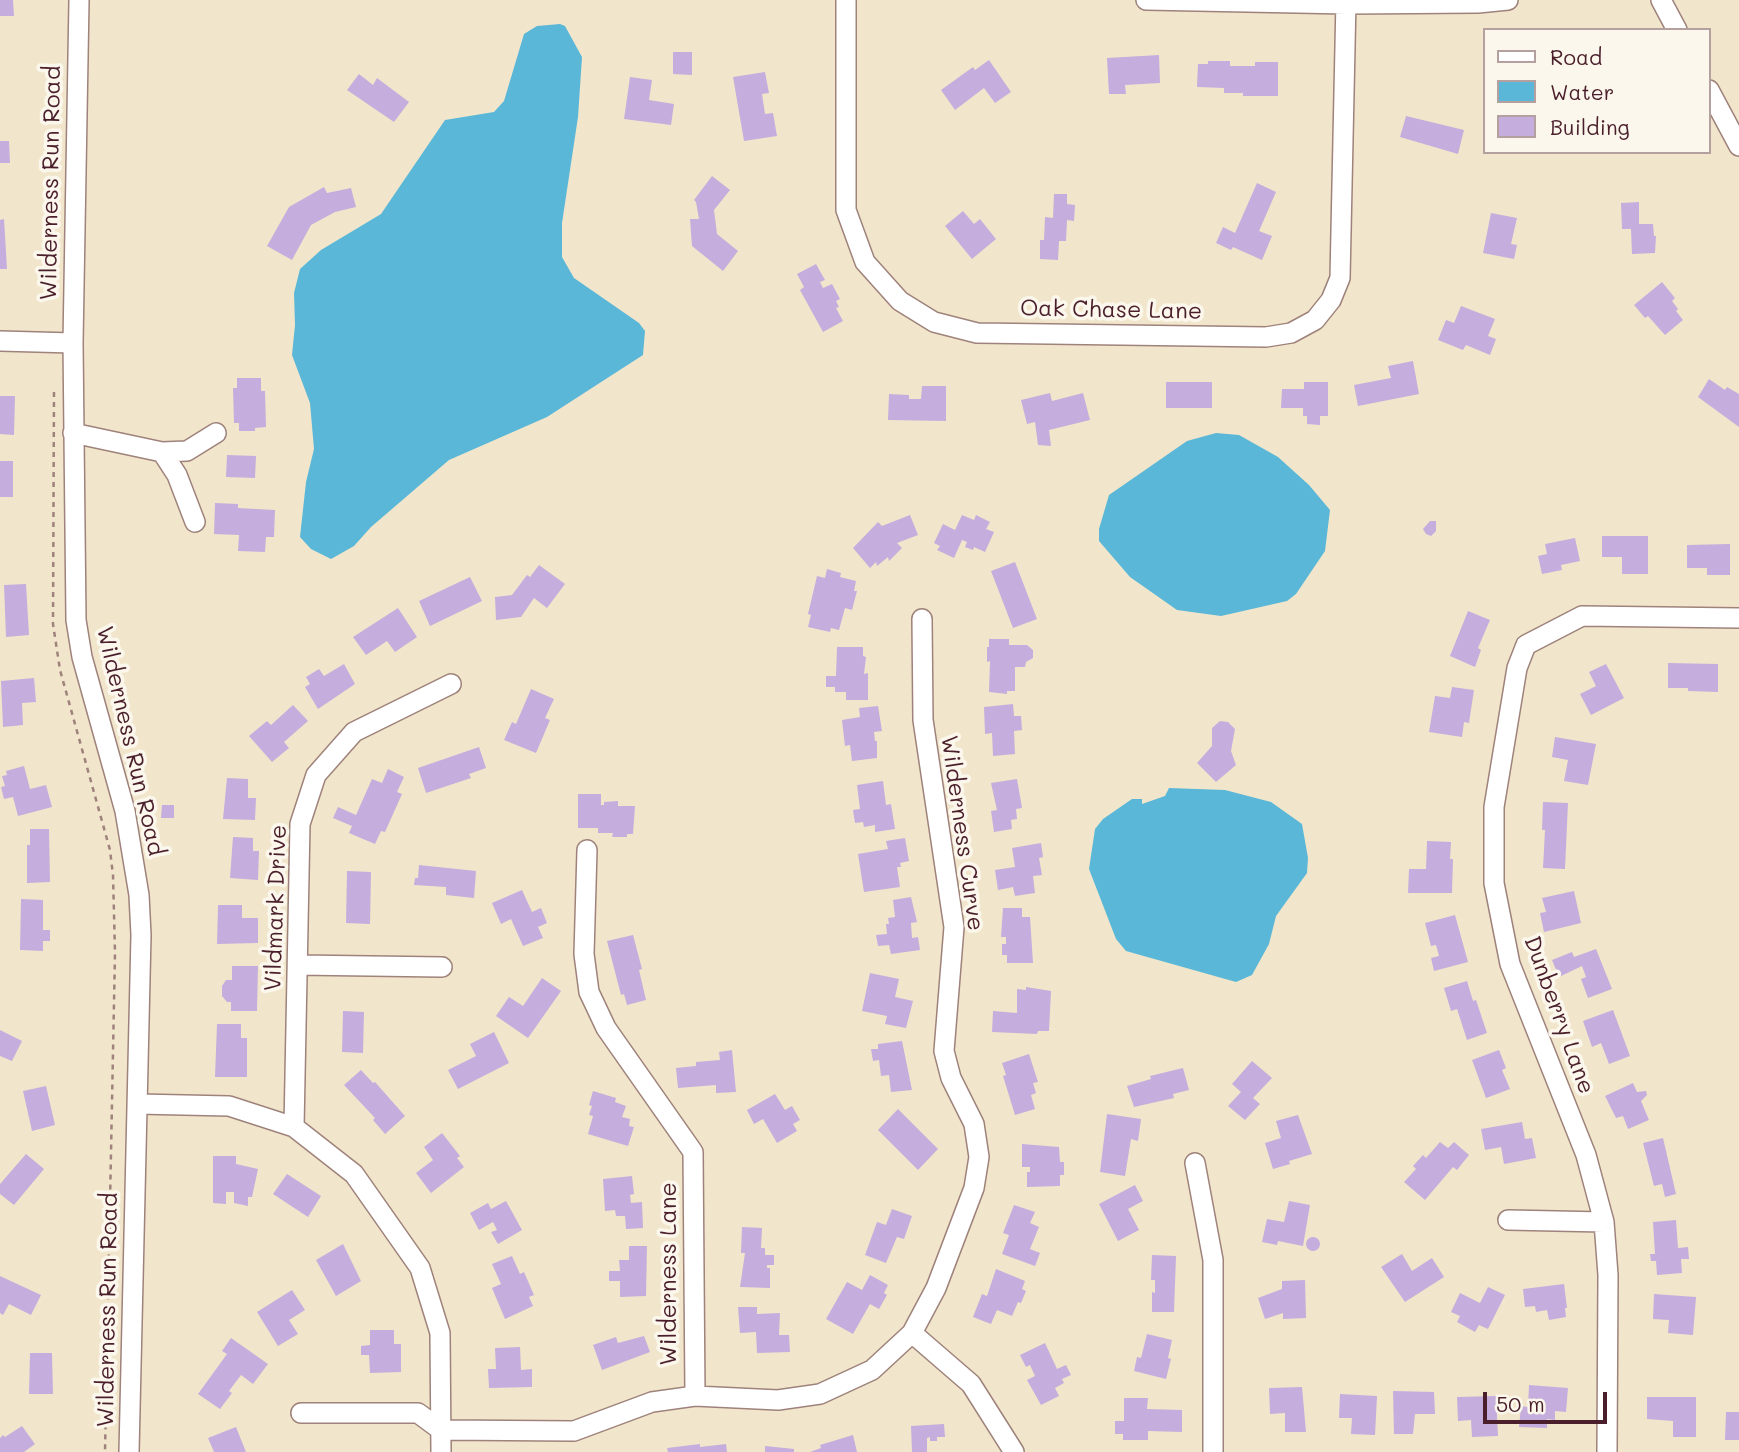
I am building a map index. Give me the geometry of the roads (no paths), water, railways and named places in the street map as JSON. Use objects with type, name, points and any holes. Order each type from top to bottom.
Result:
[{"type":"street","name":"Wilderness Run Road","points":[[79,0],[73,343],[76,620],[82,657],[125,811],[139,895],[138,1104],[129,1452]]},
{"type":"street","name":"Oak Chase Lane","points":[[846,0],[846,210],[865,262],[900,301],[934,322],[977,333],[1266,337],[1291,333],[1315,320],[1331,300],[1340,278],[1347,2]]},
{"type":"street","points":[[1146,0],[1478,3],[1508,0]]},
{"type":"street","points":[[1661,0],[1676,28]]},
{"type":"street","points":[[1711,94],[1739,146]]},
{"type":"street","points":[[0,341],[73,343]]},
{"type":"street","points":[[74,433],[162,452],[187,451],[216,433]]},
{"type":"street","points":[[162,452],[177,475],[195,522]]},
{"type":"street","name":"Dunberry Lane","points":[[1606,1452],[1608,1276],[1604,1222],[1586,1154],[1510,964],[1494,883],[1494,807],[1517,668],[1526,645],[1582,616],[1739,618]]},
{"type":"street","name":"Wilderness Curve","points":[[441,1430],[574,1431],[653,1402],[695,1396],[778,1400],[820,1394],[872,1370],[912,1333],[936,1288],[974,1188],[979,1157],[974,1124],[951,1078],[944,1051],[954,927],[923,720],[922,619]]},
{"type":"street","name":"Vildmark Drive","points":[[294,1127],[300,824],[316,775],[354,732],[451,684]]},
{"type":"street","name":"Wilderness Lane","points":[[587,850],[584,954],[589,992],[606,1028],[693,1152],[695,1396]]},
{"type":"street","points":[[298,965],[442,967]]},
{"type":"street","points":[[138,1104],[229,1106],[294,1127],[354,1174],[420,1268],[440,1333],[441,1452]]},
{"type":"street","points":[[1195,1163],[1213,1260],[1213,1452]]},
{"type":"street","points":[[1508,1220],[1604,1222]]},
{"type":"street","points":[[912,1333],[971,1384],[1014,1452]]},
{"type":"street","points":[[301,1413],[418,1413],[441,1430]]},
{"type":"water","points":[[537,26],[565,26],[582,57],[578,117],[562,223],[562,257],[574,278],[639,323],[645,331],[643,355],[547,417],[449,460],[371,527],[354,546],[331,559],[311,549],[300,537],[306,482],[314,449],[310,403],[292,355],[294,293],[300,269],[321,250],[381,214],[445,120],[494,112],[504,101],[524,34]]},
{"type":"water","points":[[1216,433],[1239,435],[1278,457],[1309,485],[1330,510],[1325,551],[1296,594],[1287,601],[1221,616],[1177,610],[1130,577],[1099,541],[1099,529],[1109,495],[1187,441]]},
{"type":"water","points":[[1169,788],[1225,790],[1271,802],[1302,824],[1308,858],[1307,873],[1276,916],[1269,944],[1252,975],[1236,982],[1126,951],[1116,939],[1089,869],[1095,829],[1103,819],[1132,799],[1142,799],[1142,804],[1165,796]]}]
